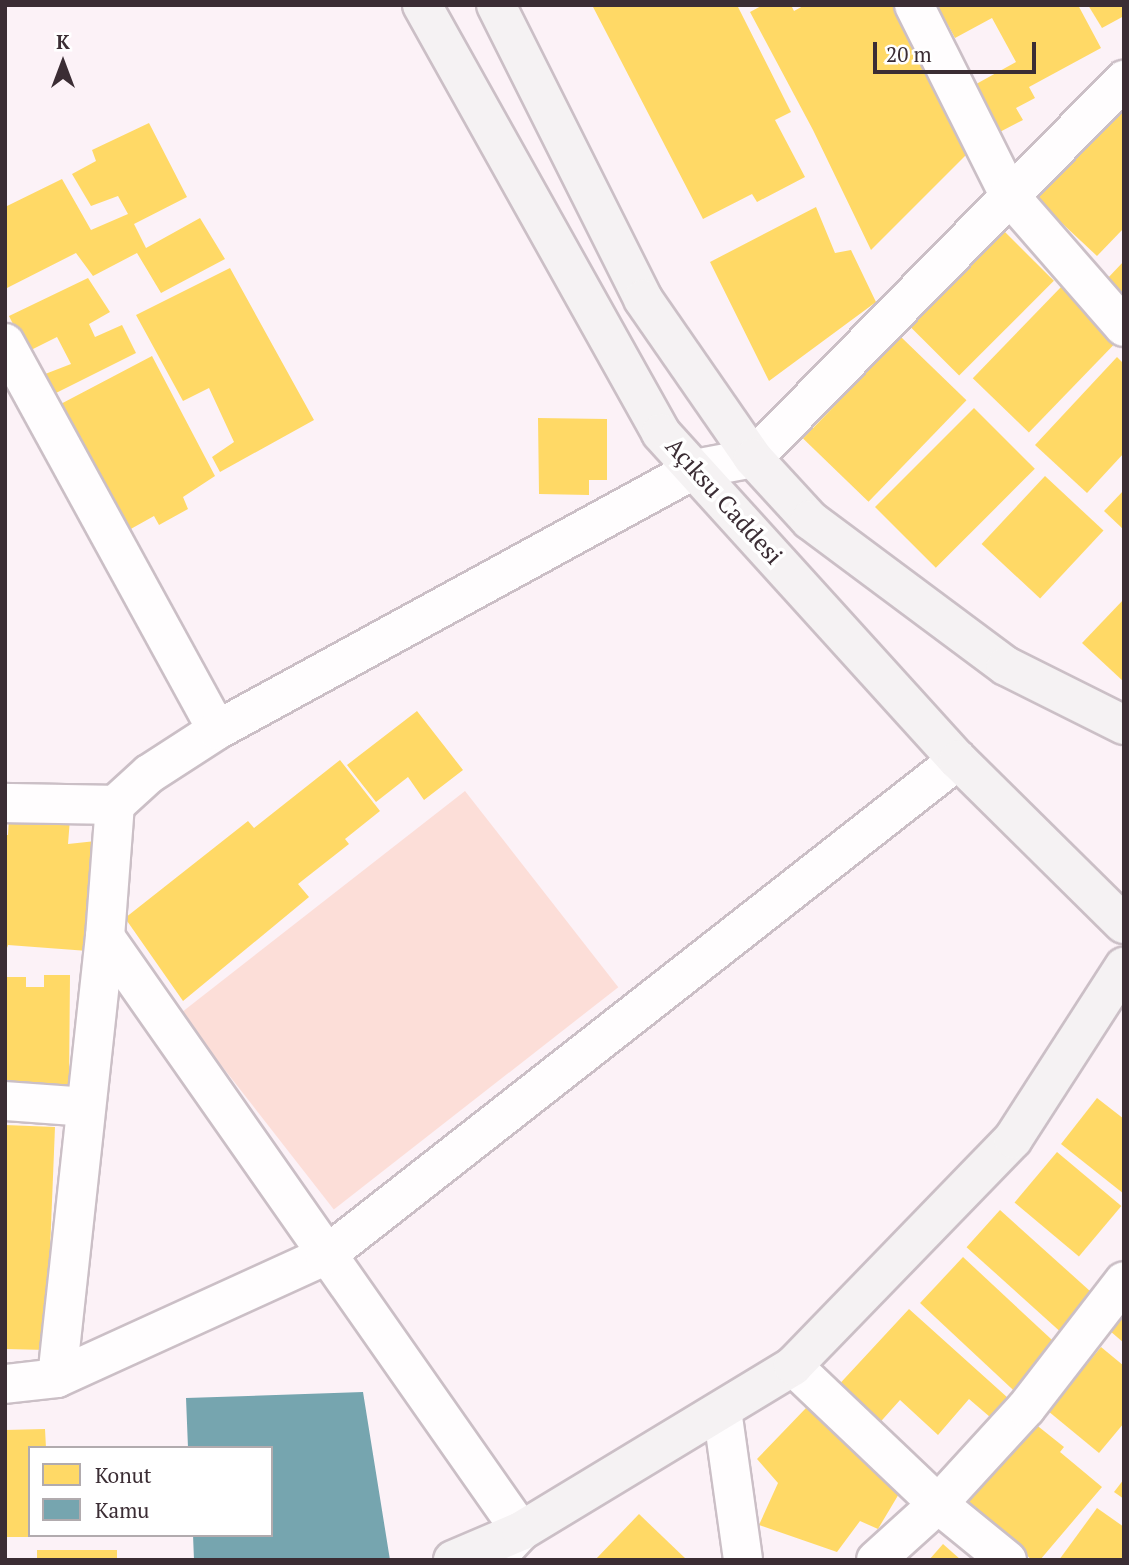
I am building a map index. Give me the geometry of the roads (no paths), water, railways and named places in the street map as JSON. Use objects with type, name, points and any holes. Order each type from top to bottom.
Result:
[{"type":"main road","name":"Açıksu Caddesi","points":[[422,5],[661,433],[958,760],[1124,924]]},
{"type":"main road","name":"Açıksu Caddesi","points":[[496,5],[643,299],[753,458],[810,520],[1006,666],[1124,725]]},
{"type":"main road","points":[[453,1560],[521,1531],[793,1366],[1013,1139],[1124,967]]},
{"type":"street","points":[[914,5],[1009,195],[1124,327]]},
{"type":"street","points":[[57,1378],[105,937],[115,805],[149,774],[217,730],[695,469],[753,458],[1124,80]]},
{"type":"street","points":[[5,343],[217,730]]},
{"type":"street","points":[[5,1384],[57,1378],[325,1256],[958,760]]},
{"type":"street","points":[[5,803],[115,805]]},
{"type":"street","points":[[105,937],[325,1256],[521,1531],[494,1560]]},
{"type":"street","points":[[5,1101],[86,1107]]},
{"type":"street","points":[[876,1560],[938,1504],[1026,1408],[1124,1280]]},
{"type":"street","points":[[793,1366],[938,1504],[1007,1560]]},
{"type":"street","points":[[722,1410],[743,1560]]}]
